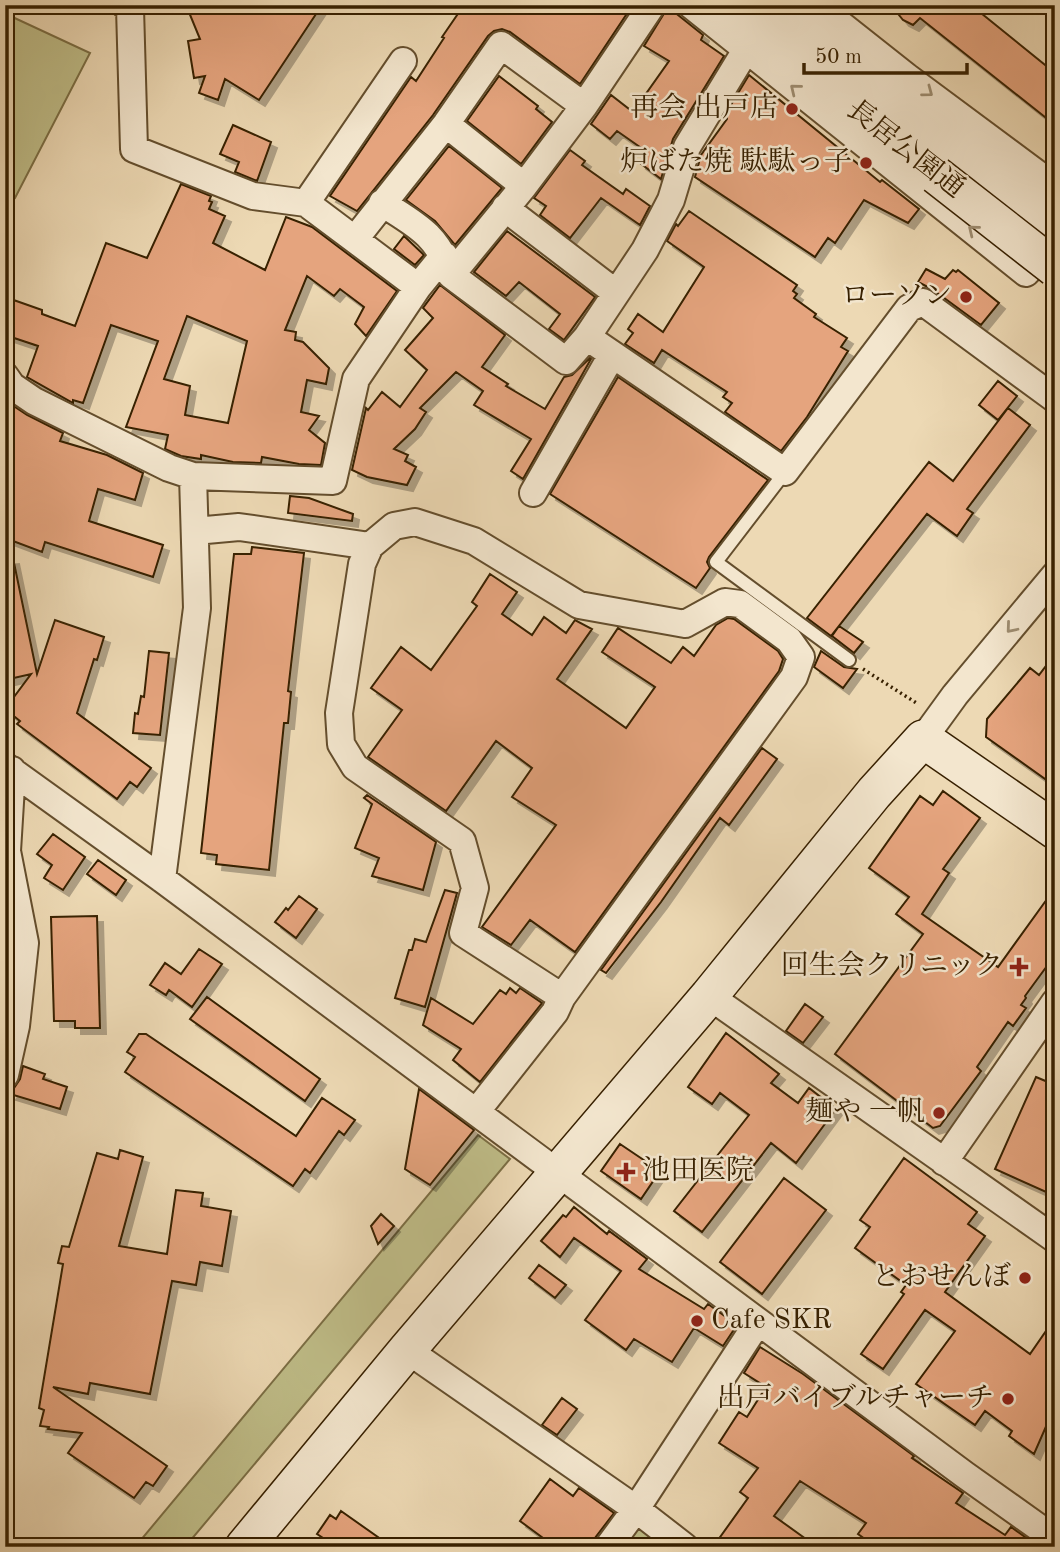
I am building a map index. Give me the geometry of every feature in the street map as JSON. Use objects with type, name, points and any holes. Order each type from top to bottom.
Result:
[{"type":"street","points":[[125,5],[130,8],[134,149],[253,196],[306,203],[418,287]]},
{"type":"street","points":[[7,384],[34,401],[169,468],[193,476],[333,481],[356,379],[418,287],[447,265],[524,186],[584,106],[652,5]]},
{"type":"street","points":[[691,5],[1026,273],[1055,236]]},
{"type":"street","name":"長居公園通","points":[[722,5],[946,161],[1055,223]]},
{"type":"street","name":"長居公園通","points":[[778,5],[946,161],[1055,268]]},
{"type":"street","points":[[816,5],[907,77],[1055,187]]},
{"type":"street","points":[[355,239],[446,124],[501,45],[584,106]]},
{"type":"street","points":[[382,203],[434,240],[447,265],[566,361],[587,337],[645,250],[671,200],[687,148],[746,50]]},
{"type":"street","points":[[306,203],[403,61]]},
{"type":"street","points":[[446,124],[524,186]]},
{"type":"street","points":[[505,208],[616,293]]},
{"type":"street","points":[[587,337],[785,472],[909,308],[923,302],[1055,399]]},
{"type":"street","points":[[533,492],[612,355]]},
{"type":"street","points":[[162,879],[197,608],[193,476]]},
{"type":"street","points":[[475,1112],[555,1012],[562,998],[794,677],[801,657],[789,640],[740,604],[724,602],[685,624],[579,606],[474,541],[415,522],[394,526],[370,546],[362,564],[339,713],[341,744],[355,766],[462,841],[475,888],[463,933],[562,998]]},
{"type":"street","points":[[195,531],[239,527],[370,546]]},
{"type":"street","points":[[256,1543],[407,1350],[709,996],[1055,575]]},
{"type":"street","points":[[931,728],[1055,830]]},
{"type":"street","points":[[8,768],[1055,1540],[1052,1547]]},
{"type":"street","points":[[5,1075],[16,1026],[25,943],[7,851],[8,768]]},
{"type":"street","points":[[709,996],[1055,1239]]},
{"type":"street","points":[[944,1162],[1055,1002]]},
{"type":"street","points":[[608,1547],[636,1509],[758,1322]]},
{"type":"street","points":[[407,1350],[636,1509],[685,1547]]},
{"type":"lane","points":[[785,472],[716,562],[849,660]]},
{"type":"path","points":[[849,660],[931,728]]},
{"type":"shaded area","points":[[6,14],[90,53],[15,198],[5,194]]},
{"type":"shaded area","points":[[478,1135],[510,1159],[185,1547],[135,1547]]},
{"type":"shaded area","points":[[640,1528],[666,1547],[617,1547],[629,1529]]},
{"type":"building","points":[[186,5],[322,5],[259,100],[225,79],[218,100],[199,93],[205,76],[194,78],[188,41],[200,39]]},
{"type":"building","points":[[464,5],[625,5],[630,9],[580,84],[510,32],[502,29],[494,31],[433,115],[357,211],[330,196],[411,77],[416,81]]},
{"type":"building","points":[[891,5],[971,5],[1055,73],[1055,125],[920,18],[913,25],[903,20]]},
{"type":"building","points":[[668,7],[703,35],[701,40],[724,56],[673,139],[661,179],[640,163],[647,152],[617,131],[610,139],[591,124],[611,95],[633,112],[669,61],[644,46]]},
{"type":"building","points":[[749,75],[880,182],[882,180],[919,209],[908,223],[864,200],[835,243],[828,238],[815,257],[695,177],[701,155],[727,119],[726,113]]},
{"type":"building","points":[[499,76],[538,106],[536,109],[552,122],[521,164],[467,121]]},
{"type":"building","points":[[233,125],[271,142],[257,181],[235,172],[239,162],[220,154]]},
{"type":"building","points":[[449,146],[502,188],[455,245],[435,221],[406,200]]},
{"type":"building","points":[[570,150],[585,161],[582,165],[623,194],[626,189],[650,206],[640,225],[601,198],[570,238],[540,215],[546,206],[534,198]]},
{"type":"building","points":[[181,184],[211,196],[209,209],[225,216],[213,243],[265,270],[286,217],[312,227],[397,291],[366,336],[355,324],[364,307],[340,289],[334,296],[307,276],[285,330],[296,332],[295,340],[303,342],[329,368],[326,384],[307,380],[301,412],[319,416],[309,430],[325,443],[321,465],[262,457],[261,463],[233,462],[201,455],[201,459],[181,456],[165,449],[168,435],[126,427],[158,341],[111,325],[83,403],[73,400],[73,403],[27,377],[38,346],[5,335],[5,297],[42,310],[42,314],[75,326],[106,243],[147,258]],"holes":[[[187,316],[247,341],[228,423],[185,415],[190,386],[164,379]]]},
{"type":"building","points":[[689,211],[797,285],[793,291],[797,294],[794,298],[816,314],[814,317],[847,338],[841,347],[848,351],[807,417],[781,451],[725,412],[732,403],[723,397],[727,392],[662,350],[654,363],[625,344],[633,333],[628,329],[638,314],[663,332],[704,267],[667,241],[676,224],[678,226]]},
{"type":"building","points":[[507,231],[595,297],[564,340],[549,329],[560,314],[519,282],[506,296],[474,272]]},
{"type":"building","points":[[404,236],[424,255],[415,265],[394,249]]},
{"type":"building","points":[[926,269],[945,279],[953,270],[958,270],[999,303],[981,325],[932,289],[918,282]]},
{"type":"building","points":[[440,285],[505,335],[482,367],[508,384],[506,386],[545,409],[564,377],[572,375],[591,359],[523,479],[511,471],[531,439],[474,405],[483,391],[456,372],[420,408],[426,412],[415,429],[394,449],[408,455],[405,461],[416,467],[407,485],[367,477],[352,470],[366,408],[368,410],[382,392],[400,407],[427,370],[405,350],[433,318],[423,308]]},
{"type":"building","points":[[618,377],[768,480],[709,557],[707,562],[710,568],[696,588],[550,494]]},
{"type":"building","points":[[998,381],[1017,396],[998,420],[979,405]]},
{"type":"building","points":[[9,403],[63,433],[60,441],[107,455],[143,473],[135,500],[98,489],[89,521],[163,545],[153,577],[45,542],[42,552],[5,538],[5,412]]},
{"type":"building","points":[[1008,408],[1030,425],[967,509],[973,513],[957,536],[927,514],[831,636],[807,618],[929,462],[953,481]]},
{"type":"building","points":[[290,496],[309,498],[353,514],[352,521],[288,513]]},
{"type":"building","points":[[252,547],[304,553],[288,691],[291,692],[288,723],[284,723],[269,870],[216,864],[217,855],[201,853],[234,554],[251,554]]},
{"type":"building","points":[[13,558],[37,674],[55,620],[104,637],[77,713],[151,768],[137,787],[130,782],[117,799],[17,724],[20,721],[5,709],[31,674],[5,680],[5,559]]},
{"type":"building","points":[[490,574],[517,592],[502,614],[532,635],[544,617],[566,633],[575,620],[592,629],[557,679],[626,728],[655,687],[602,652],[618,628],[671,663],[683,647],[694,656],[716,625],[728,618],[734,619],[778,651],[783,659],[779,671],[575,952],[530,920],[511,945],[482,927],[556,825],[512,797],[532,768],[496,741],[446,811],[368,757],[402,710],[371,688],[401,647],[431,670],[477,606],[472,602]]},
{"type":"building","points":[[839,626],[863,642],[854,653],[832,636]]},
{"type":"building","points":[[149,651],[169,653],[160,735],[133,733],[135,713],[138,714],[141,696],[144,697]]},
{"type":"building","points":[[821,651],[844,667],[857,669],[843,688],[814,667]]},
{"type":"building","points":[[1055,654],[1055,786],[986,737],[987,719],[1030,668],[1039,675]]},
{"type":"building","points":[[762,748],[777,759],[729,825],[720,818],[661,902],[606,973],[601,970]]},
{"type":"building","points":[[943,791],[980,818],[943,869],[949,873],[922,914],[998,967],[1055,888],[1055,955],[1025,996],[1021,1005],[1026,1008],[1013,1026],[1008,1022],[977,1067],[981,1071],[940,1126],[933,1128],[835,1054],[923,934],[896,914],[909,897],[869,868],[920,796],[933,805]]},
{"type":"building","points":[[367,795],[436,842],[423,890],[372,876],[379,858],[355,848],[372,804],[364,798]]},
{"type":"building","points":[[53,834],[85,857],[63,890],[44,878],[52,865],[37,854]]},
{"type":"building","points":[[98,860],[126,880],[116,895],[87,874]]},
{"type":"building","points":[[445,890],[457,893],[425,1007],[395,998],[409,950],[412,950],[415,939],[426,942]]},
{"type":"building","points":[[299,896],[317,909],[296,938],[275,922]]},
{"type":"building","points":[[97,916],[100,1028],[75,1028],[75,1021],[54,1021],[51,917]]},
{"type":"building","points":[[199,949],[222,964],[192,1007],[169,990],[166,995],[150,985],[165,963],[181,974]]},
{"type":"building","points":[[510,988],[516,993],[520,988],[542,1003],[480,1082],[453,1060],[461,1049],[423,1025],[431,998],[473,1024],[500,990],[506,994]]},
{"type":"building","points":[[207,997],[320,1079],[305,1101],[190,1019]]},
{"type":"building","points":[[805,1004],[823,1017],[803,1043],[786,1031]]},
{"type":"building","points":[[726,1033],[779,1074],[771,1083],[798,1103],[809,1088],[836,1109],[796,1163],[771,1143],[702,1232],[674,1211],[749,1115],[720,1093],[712,1104],[688,1087]]},
{"type":"building","points":[[139,1034],[146,1034],[296,1136],[322,1098],[355,1120],[344,1135],[339,1131],[310,1173],[305,1169],[293,1186],[125,1072],[135,1057],[127,1052]]},
{"type":"building","points":[[23,1066],[45,1074],[43,1079],[67,1087],[60,1109],[10,1094],[20,1079]]},
{"type":"building","points":[[1036,1077],[1055,1085],[1055,1196],[995,1169]]},
{"type":"building","points":[[419,1089],[474,1130],[430,1185],[405,1169]]},
{"type":"building","points":[[620,1144],[660,1171],[641,1199],[601,1171]]},
{"type":"building","points":[[120,1150],[143,1157],[119,1246],[167,1254],[176,1190],[203,1193],[201,1206],[231,1211],[222,1266],[200,1262],[196,1285],[172,1281],[150,1394],[90,1383],[88,1394],[53,1387],[167,1466],[153,1486],[146,1482],[134,1498],[68,1453],[82,1433],[40,1426],[44,1410],[39,1408],[63,1264],[58,1263],[62,1246],[69,1247],[97,1153],[118,1159]]},
{"type":"building","points":[[904,1158],[977,1212],[968,1224],[985,1236],[945,1292],[1030,1354],[1055,1318],[1055,1406],[1034,1454],[1009,1436],[1012,1431],[985,1411],[975,1425],[916,1384],[955,1331],[925,1310],[883,1369],[861,1354],[904,1294],[901,1292],[906,1285],[855,1248],[870,1227],[860,1220]]},
{"type":"building","points":[[784,1178],[826,1210],[762,1294],[720,1262]]},
{"type":"building","points":[[574,1207],[607,1234],[609,1231],[647,1259],[639,1269],[704,1309],[708,1304],[737,1325],[723,1346],[694,1328],[672,1362],[634,1339],[626,1350],[585,1320],[621,1271],[574,1238],[560,1257],[541,1241],[563,1215],[566,1217]]},
{"type":"building","points":[[381,1214],[394,1226],[378,1244],[371,1226]]},
{"type":"building","points":[[539,1265],[566,1285],[555,1298],[529,1278]]},
{"type":"building","points":[[760,1347],[803,1374],[914,1456],[912,1458],[963,1493],[956,1503],[1005,1535],[1011,1527],[1032,1542],[1031,1547],[876,1547],[858,1534],[866,1523],[800,1481],[774,1516],[817,1547],[713,1547],[748,1498],[740,1492],[758,1468],[719,1443],[739,1412],[747,1417],[766,1387],[744,1373]]},
{"type":"building","points":[[562,1398],[577,1409],[557,1435],[542,1425]]},
{"type":"building","points":[[550,1479],[573,1496],[579,1488],[614,1513],[595,1538],[592,1547],[537,1547],[543,1538],[520,1521]]},
{"type":"building","points":[[341,1511],[392,1547],[316,1547],[323,1538],[317,1534],[330,1515],[336,1519]]},
{"type":"place","name":"再会 出戸店","points":[[792,109]]},
{"type":"place","name":"炉ばた焼 駄駄っ子","points":[[866,163]]},
{"type":"place","name":"ローソン","points":[[966,297]]},
{"type":"place","name":"回生会クリニック","points":[[1019,967]]},
{"type":"place","name":"麺や 一帆","points":[[939,1113]]},
{"type":"place","name":"池田医院","points":[[626,1172]]},
{"type":"place","name":"とおせんぼ","points":[[1025,1278]]},
{"type":"place","name":"Cafe SKR","points":[[697,1321]]},
{"type":"place","name":"出戸バイブルチャーチ","points":[[1008,1399]]}]
